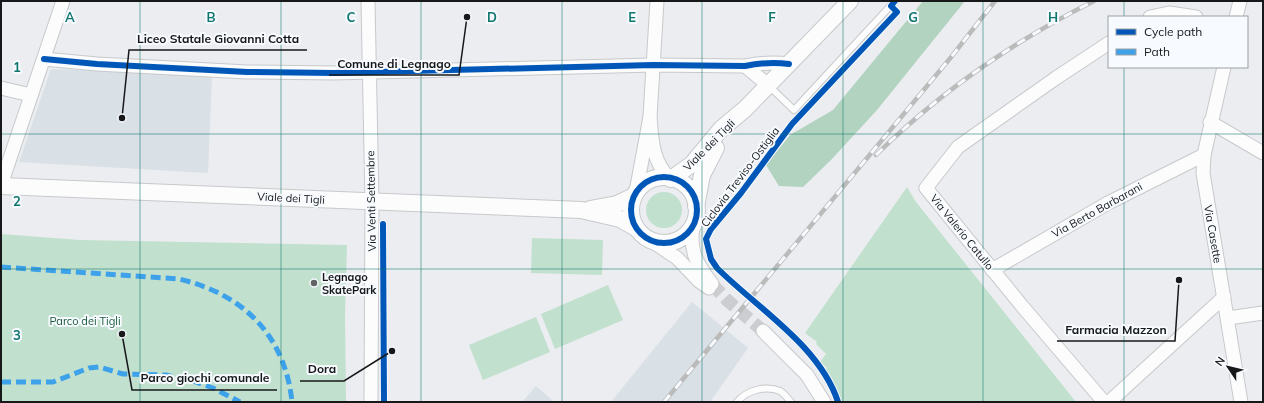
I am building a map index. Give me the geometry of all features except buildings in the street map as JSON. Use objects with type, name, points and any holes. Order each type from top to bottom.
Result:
[{"type":"street","points":[[2,186],[4,176],[63,1]]},
{"type":"street","name":"Via Venti Settembre","points":[[368,1],[368,72],[372,202],[371,402]]},
{"type":"street","points":[[636,228],[631,210],[650,117],[657,1]]},
{"type":"street","name":"Viale dei Tigli","points":[[581,210],[617,204],[635,194],[651,180],[670,178],[692,164],[721,129],[745,109],[850,1]]},
{"type":"street","points":[[1236,16],[1240,1]]},
{"type":"street","points":[[1155,16],[1169,13],[1189,16]]},
{"type":"street","name":"Via Valerio Catullo","points":[[1104,402],[992,270],[926,188],[958,147],[1056,78],[1108,44]]},
{"type":"street","points":[[44,59],[97,64],[247,72],[334,73],[653,65],[745,66],[756,63],[788,64]]},
{"type":"street","points":[[745,66],[768,85]]},
{"type":"street","name":"Via Casette","points":[[1224,68],[1210,122],[1204,155],[1205,193],[1228,318],[1240,401]]},
{"type":"street","points":[[1,88],[31,95]]},
{"type":"street","name":"Viale dei Tigli","points":[[692,225],[696,214],[696,206],[702,175],[707,162],[745,109]]},
{"type":"street","points":[[650,117],[654,156],[662,170],[670,178]]},
{"type":"street","points":[[1210,122],[1263,153]]},
{"type":"street","name":"Via Berto Barbarani","points":[[992,270],[1108,202],[1204,155]]},
{"type":"street","name":"Viale dei Tigli","points":[[670,178],[680,182],[690,191],[696,206]]},
{"type":"street","name":"Viale dei Tigli","points":[[2,186],[581,210],[620,219],[636,228],[650,240]]},
{"type":"street","points":[[650,240],[663,243],[676,241],[684,236],[692,225]]},
{"type":"street","points":[[650,240],[677,258],[699,281],[711,286],[696,260],[691,242],[692,225]]},
{"type":"street","points":[[1109,402],[1224,297]]},
{"type":"street","points":[[1228,318],[1263,313]]},
{"type":"street","points":[[763,331],[807,374],[824,402]]},
{"type":"lane","points":[[768,85],[794,110],[895,1]]},
{"type":"lane","points":[[737,402],[749,392],[764,388],[781,391],[791,402]]},
{"type":"shaded area","points":[[51,69],[212,74],[208,173],[19,162]]},
{"type":"shaded area","points":[[692,302],[748,348],[710,402],[611,402]]},
{"type":"shaded area","points":[[536,386],[554,402],[522,402]]},
{"type":"green space","points":[[923,1],[965,1],[877,110],[831,160],[803,187],[779,186],[766,165],[790,135],[833,110]]},
{"type":"green space","points":[[907,187],[916,202],[1076,402],[838,402],[823,372],[827,368],[820,362],[826,354],[816,344],[817,342],[805,333]]},
{"type":"green space","points":[[664,192],[674,195],[679,200],[682,210],[679,220],[674,225],[664,228],[654,225],[649,220],[646,210],[649,200],[654,195]]},
{"type":"green space","name":"Parco dei Tigli","points":[[1,234],[80,240],[347,245],[345,313],[346,402],[1,402]]},
{"type":"green space","points":[[532,238],[603,240],[602,275],[531,273]]},
{"type":"green space","points":[[608,285],[623,320],[555,349],[541,314]]},
{"type":"green space","points":[[536,317],[550,352],[483,380],[469,345]]},
{"type":"tunnel","points":[[712,284],[727,300],[763,331]]},
{"type":"railway","points":[[664,402],[952,56],[995,1]]},
{"type":"railway","points":[[876,155],[926,110],[979,69],[1035,33],[1094,1]]},
{"type":"marked path","points":[[1,267],[179,279],[202,286],[223,295],[241,307],[257,321],[270,338],[280,357],[288,378],[292,402]]},
{"type":"marked path","points":[[1,382],[53,382],[89,368],[99,367],[123,374],[166,375],[193,381],[213,388],[240,402]]},
{"type":"cycle path","name":"Ciclovia Treviso-Ostiglia","points":[[838,402],[829,382],[817,363],[802,346],[786,329],[717,268],[711,259],[706,239],[711,229],[741,193],[792,124],[897,12],[891,6],[895,1]]},
{"type":"cycle path","points":[[44,59],[97,64],[247,72],[334,73],[653,65],[745,66],[767,63],[789,64]]},
{"type":"cycle path","name":"Ciclovia Treviso-Ostiglia","points":[[664,177],[677,180],[687,187],[694,197],[697,210],[694,223],[687,233],[677,240],[664,243],[651,240],[641,233],[634,223],[631,210],[634,197],[641,187],[651,180],[664,177]]},
{"type":"cycle path","points":[[383,224],[384,402]]},
{"type":"place","name":"Comune di Legnago","points":[[467,17]]},
{"type":"place","name":"Liceo Statale Giovanni Cotta","points":[[122,118]]},
{"type":"place","name":"Farmacia Mazzon","points":[[1179,280]]},
{"type":"place","name":"Legnago SkatePark","points":[[314,283]]},
{"type":"place","name":"Parco giochi comunale","points":[[122,334]]},
{"type":"place","name":"Dora","points":[[392,351]]}]
